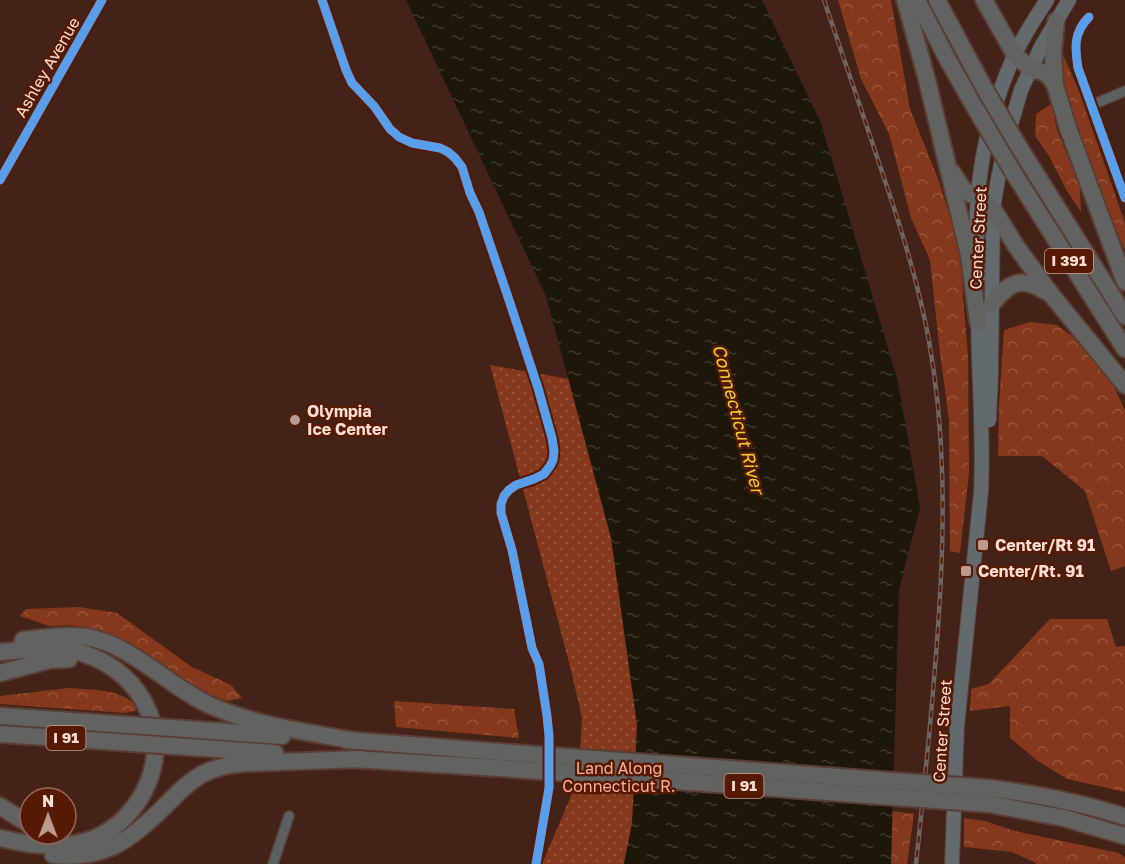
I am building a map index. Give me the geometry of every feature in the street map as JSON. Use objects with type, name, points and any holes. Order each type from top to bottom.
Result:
[{"type":"highway","points":[[905,0],[927,80],[969,255],[978,322]]},
{"type":"highway","name":"I 391","points":[[917,0],[977,111],[1125,349]]},
{"type":"highway","name":"I 391","points":[[937,0],[1019,147],[1125,315]]},
{"type":"highway","points":[[984,0],[1015,55],[1031,69],[1043,72],[1050,77],[1055,85]]},
{"type":"highway","points":[[1056,21],[1053,54],[1055,85],[1068,128],[1125,282]]},
{"type":"highway","points":[[947,164],[963,189],[977,196],[993,209],[1050,294],[1125,385]]},
{"type":"highway","points":[[991,305],[1005,288],[1024,282],[1035,285],[1050,294]]},
{"type":"highway","points":[[0,643],[67,636],[96,640],[122,650],[187,693],[225,711],[267,723],[356,741]]},
{"type":"highway","points":[[0,652],[55,649],[97,659],[125,679],[135,690],[147,709],[156,748],[153,765],[144,789],[133,808],[112,829],[93,839],[75,844],[23,843],[0,839]]},
{"type":"highway","points":[[0,672],[50,660],[82,659],[111,669],[135,690]]},
{"type":"highway","name":"I 91","points":[[0,716],[356,741],[500,760],[989,796],[1024,792],[1083,804],[1125,817]]},
{"type":"highway","name":"I 91","points":[[0,734],[361,759],[500,760]]},
{"type":"highway","points":[[0,839],[32,851],[54,855],[75,856],[97,852],[117,845],[135,834],[185,786],[202,774],[215,769],[241,764],[361,759]]},
{"type":"highway","points":[[78,832],[90,831],[115,820],[131,807],[144,789]]},
{"type":"highway","points":[[1024,792],[1084,797],[1125,805]]},
{"type":"highway","name":"I 91","points":[[989,796],[1036,812],[1077,821],[1125,836]]},
{"type":"highway","points":[[0,806],[18,817]]},
{"type":"highway","points":[[1036,812],[1125,844]]},
{"type":"main road","name":"Center Street","points":[[952,864],[957,727],[983,457],[978,351],[977,196],[983,152],[1000,92],[1015,55],[1047,0]]},
{"type":"main road","name":"Center Street","points":[[983,457],[988,438],[991,374],[993,209],[1005,145],[1021,90],[1042,45],[1069,0]]},
{"type":"street","name":"Ashley Avenue","points":[[0,180],[102,0]]},
{"type":"street","points":[[1089,17],[1077,35],[1075,47],[1078,68],[1125,198]]},
{"type":"street","points":[[1092,105],[1125,91]]},
{"type":"street","points":[[273,864],[289,816]]},
{"type":"green space","points":[[838,0],[891,0],[910,109],[939,181],[961,252],[968,355],[969,473],[960,553],[950,551],[949,421],[930,260],[911,218],[889,134],[861,79]]},
{"type":"green space","points":[[1061,50],[1079,91],[1125,223],[1125,251],[1078,138],[1063,79]]},
{"type":"green space","points":[[1051,104],[1057,130],[1080,187],[1081,212],[1035,136],[1036,114]]},
{"type":"green space","points":[[1030,322],[1057,325],[1080,342],[1109,376],[1125,410],[1125,566],[1111,571],[1085,491],[1042,456],[998,456],[1004,330]]},
{"type":"green space","name":"Land Along Connecticut R.","points":[[490,365],[569,379],[647,641],[632,824],[624,864],[542,864],[571,796],[580,752],[582,718]]},
{"type":"green space","points":[[79,607],[117,613],[192,667],[231,685],[242,698],[228,701],[204,695],[133,645],[102,631],[71,625],[49,626],[20,616],[26,609]]},
{"type":"green space","points":[[1050,619],[1107,619],[1116,647],[1125,646],[1125,792],[1067,779],[1038,761],[1010,738],[1010,706],[970,711],[971,689],[989,684]]},
{"type":"green space","points":[[69,688],[117,694],[133,703],[139,710],[125,713],[0,704],[0,696]]},
{"type":"green space","points":[[394,701],[514,709],[519,738],[396,727]]},
{"type":"green space","points":[[892,811],[914,814],[907,864],[891,864]]},
{"type":"green space","points":[[964,818],[1119,853],[1125,858],[1125,864],[1036,864],[1012,852],[964,847]]},
{"type":"water","name":"Connecticut River","points":[[406,0],[762,0],[821,123],[898,382],[920,508],[899,589],[891,864],[624,864],[632,824],[637,725],[611,538],[546,296]]},
{"type":"railway","points":[[824,0],[914,273],[925,318],[938,409],[943,510],[941,578],[932,706],[916,864]]},
{"type":"cycle path","points":[[0,180],[102,0]]},
{"type":"cycle path","points":[[322,0],[352,83],[374,106],[390,129],[399,137],[412,143],[440,148],[448,152],[462,167],[508,297],[552,438],[553,460],[544,474],[516,485],[504,496],[501,504],[501,513],[512,550],[532,648],[539,664],[549,736],[549,788],[536,864]]},
{"type":"cycle path","points":[[1089,17],[1080,29],[1076,41],[1078,68],[1125,198]]},
{"type":"place","name":"Olympia Ice Center","points":[[295,420]]},
{"type":"place","name":"Center/Rt 91","points":[[983,545]]},
{"type":"place","name":"Center/Rt. 91","points":[[966,571]]}]
